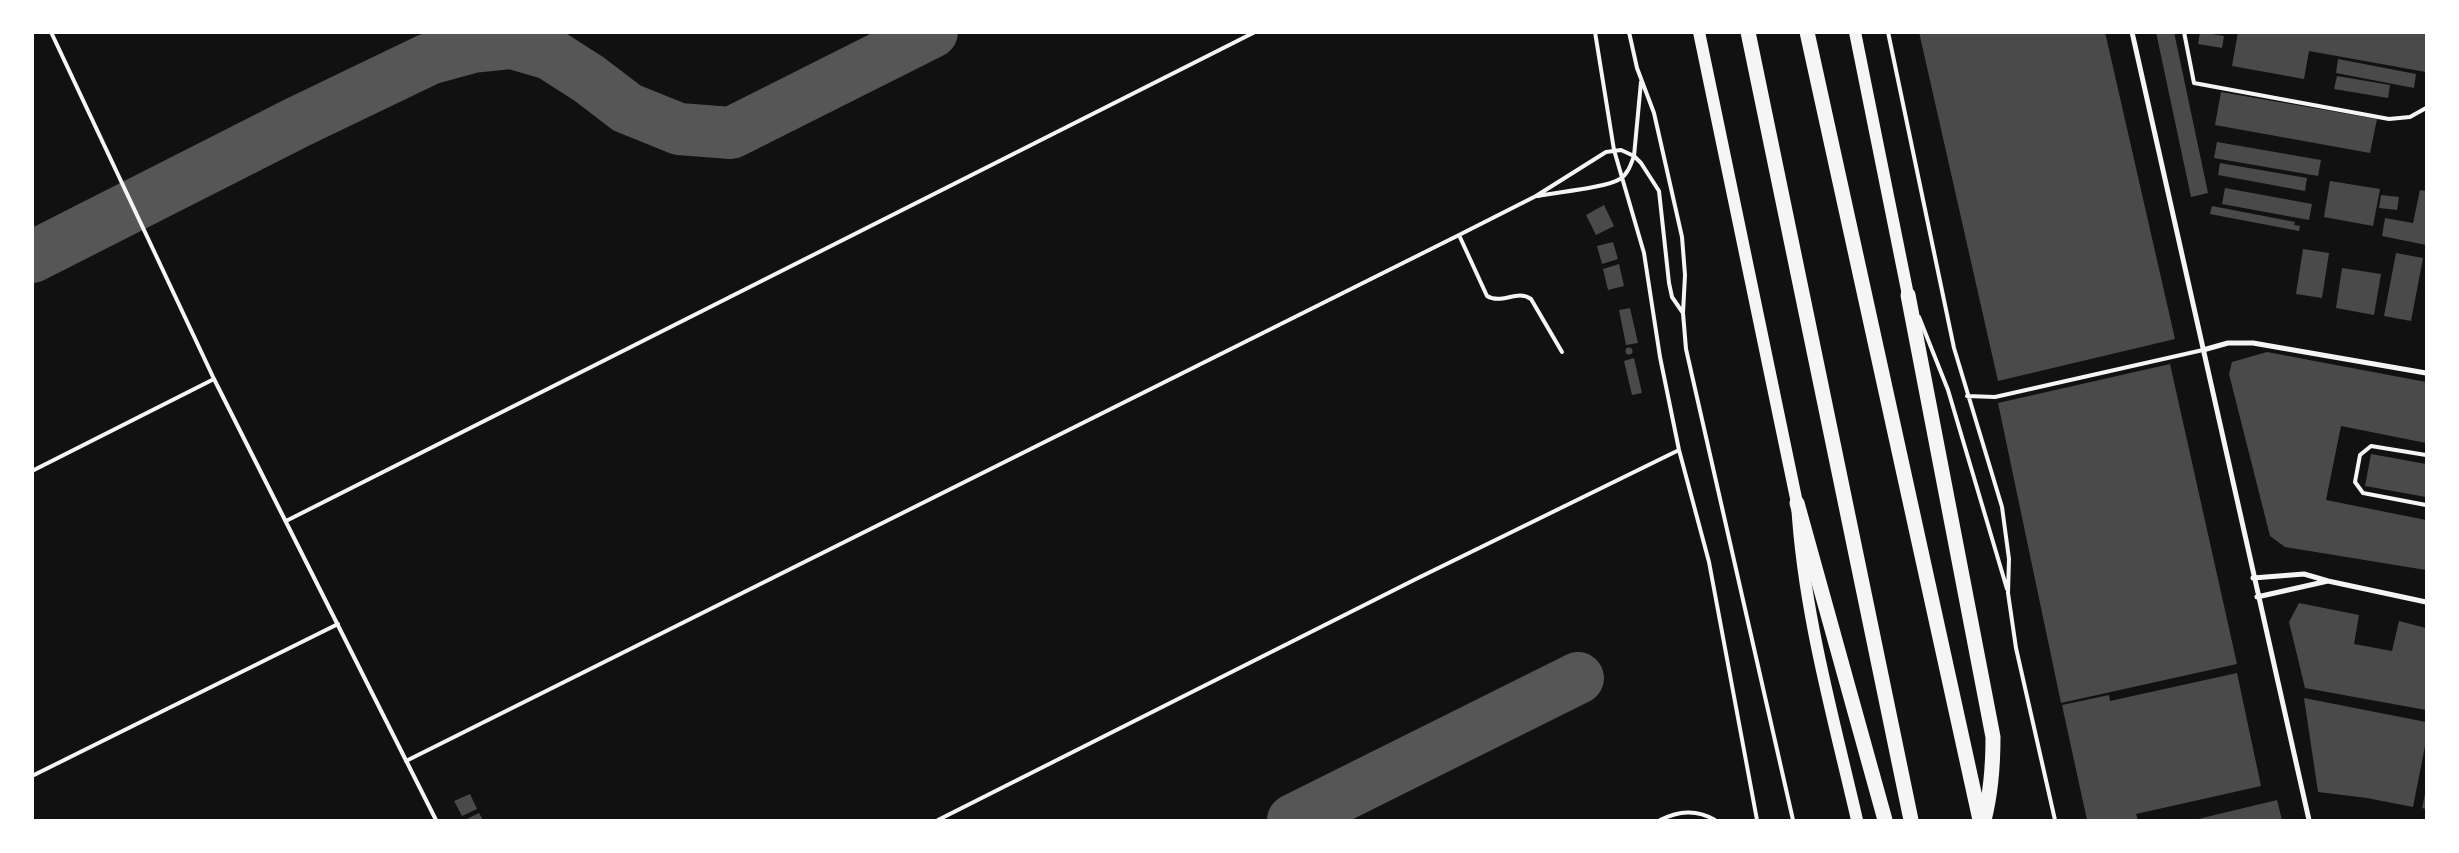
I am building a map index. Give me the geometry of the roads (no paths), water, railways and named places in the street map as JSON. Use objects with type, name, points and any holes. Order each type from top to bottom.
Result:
[{"type":"highway","points":[[1748,32],[1910,820]]},
{"type":"highway","points":[[1807,32],[1980,820]]},
{"type":"highway","points":[[1908,295],[1992,737],[1993,768],[1984,820]]},
{"type":"highway","points":[[1797,503],[1885,820]]},
{"type":"main road","points":[[1700,32],[1797,503],[1801,558],[1817,648],[1856,820]]},
{"type":"main road","points":[[1856,32],[1908,295]]},
{"type":"street","points":[[2132,32],[2204,350],[2252,578],[2308,820]]},
{"type":"street","points":[[2204,350],[2228,343],[2253,343],[2426,373]]},
{"type":"street","points":[[2252,578],[2304,574],[2426,602]]},
{"type":"street","points":[[2257,597],[2328,581]]},
{"type":"lane","points":[[51,32],[214,379],[436,820]]},
{"type":"lane","points":[[286,521],[1255,32]]},
{"type":"lane","points":[[1595,32],[1614,150],[1646,260],[1660,357],[1679,450],[1709,562],[1757,820]]},
{"type":"lane","points":[[1629,32],[1641,80],[1654,113],[1682,237],[1685,275],[1683,314],[1686,349],[1793,820]]},
{"type":"lane","points":[[1888,32],[1954,348],[2002,507],[2008,542],[2008,593]]},
{"type":"lane","points":[[2184,32],[2194,83],[2389,119],[2410,117],[2426,108]]},
{"type":"lane","points":[[1536,196],[1607,184],[1621,178],[1631,165],[1634,156],[1641,80]]},
{"type":"lane","points":[[406,761],[1459,235],[1536,196],[1598,157],[1614,150],[1621,150],[1634,156],[1648,172],[1659,191],[1668,283],[1672,297],[1683,314]]},
{"type":"lane","points":[[1459,235],[1487,296],[1500,300],[1522,295],[1532,299],[1562,352]]},
{"type":"lane","points":[[1908,295],[1936,356],[1948,390],[2008,593],[2016,648],[2055,820]]},
{"type":"lane","points":[[1967,396],[1995,397],[2204,350]]},
{"type":"lane","points":[[32,470],[214,379]]},
{"type":"lane","points":[[2426,455],[2371,446],[2360,455],[2355,482],[2363,492],[2426,505]]},
{"type":"lane","points":[[938,820],[1416,579],[1679,450]]},
{"type":"lane","points":[[32,776],[338,624]]},
{"type":"lane","points":[[1660,820],[1678,813],[1692,812],[1706,815],[1716,820]]}]
